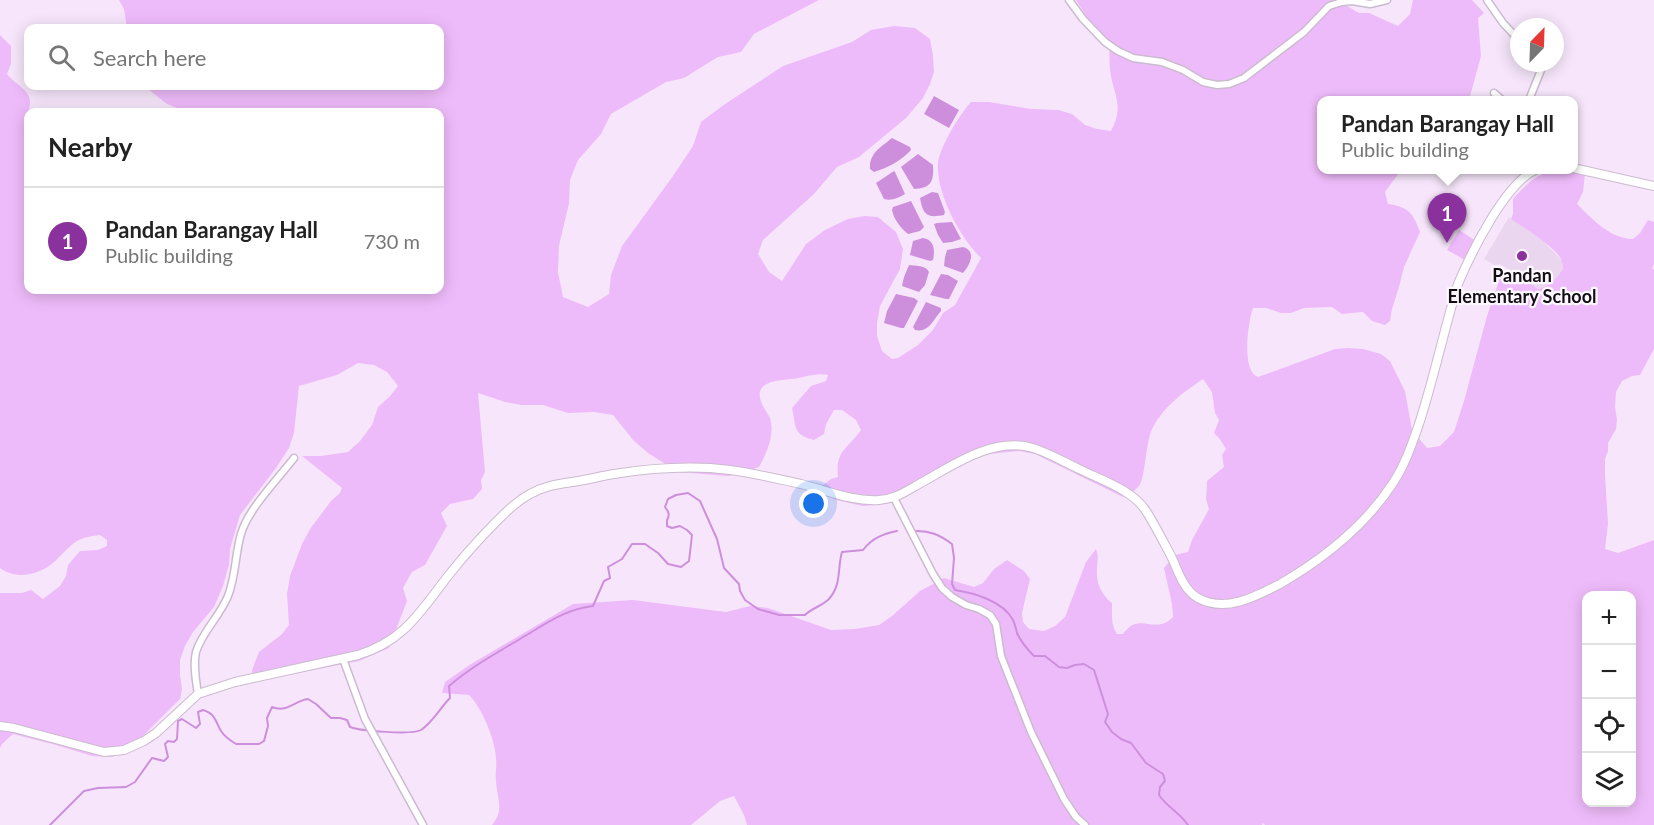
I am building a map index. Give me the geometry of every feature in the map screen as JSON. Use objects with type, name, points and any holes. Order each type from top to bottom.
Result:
[{"type":"street","points":[[1069,0],[1083,20],[1105,42],[1118,51],[1133,58],[1168,64],[1203,82],[1217,85],[1229,84],[1244,78],[1304,32],[1329,6],[1342,2],[1370,4],[1387,0]]},
{"type":"street","points":[[1487,0],[1510,30]]},
{"type":"street","points":[[1531,96],[1540,72]]},
{"type":"street","points":[[1494,93],[1497,96]]},
{"type":"street","points":[[1578,169],[1654,186]]},
{"type":"street","points":[[0,726],[98,750],[113,752],[134,747],[156,733],[198,694],[235,682],[343,659],[380,648],[402,633],[481,537],[518,501],[543,487],[610,474],[674,467],[728,470],[861,499],[878,500],[894,498],[979,453],[998,447],[1026,446],[1053,456],[1113,486],[1139,502],[1146,510],[1186,586],[1196,597],[1206,602],[1220,604],[1251,598],[1313,564],[1355,529],[1393,483],[1406,458],[1427,398],[1453,300],[1465,267],[1509,192],[1526,174]]},
{"type":"street","points":[[198,694],[195,664],[197,652],[227,597],[234,575],[241,533],[268,490],[294,458]]},
{"type":"street","points":[[894,498],[942,588],[966,605],[990,615],[996,624],[1001,656],[1031,732],[1064,799],[1084,825]]},
{"type":"street","points":[[343,659],[365,719],[423,825]]},
{"type":"shaded area","points":[[119,0],[819,0],[754,34],[741,52],[718,57],[684,78],[666,82],[611,114],[601,134],[578,160],[570,180],[569,203],[559,246],[558,272],[563,297],[588,307],[609,294],[611,275],[622,246],[693,146],[701,122],[783,66],[852,42],[871,30],[894,26],[915,28],[930,39],[933,55],[934,72],[923,98],[906,118],[859,157],[837,167],[814,194],[763,240],[758,254],[769,272],[782,281],[806,244],[825,230],[848,219],[864,216],[878,217],[896,232],[903,249],[900,269],[880,306],[877,323],[877,336],[882,351],[892,359],[898,358],[918,345],[933,330],[943,313],[955,305],[981,258],[965,239],[951,214],[938,175],[938,163],[946,139],[971,102],[1058,110],[1072,114],[1085,125],[1111,131],[1118,107],[1111,79],[1109,46],[1099,36],[1076,0],[1337,0],[1359,13],[1369,13],[1398,26],[1410,14],[1413,0],[1472,0],[1484,13],[1478,18],[1481,56],[1470,96],[1317,96],[1317,174],[1398,174],[1385,192],[1388,204],[1406,209],[1415,220],[1420,232],[1404,267],[1390,321],[1385,325],[1372,321],[1363,312],[1342,314],[1332,307],[1304,308],[1291,313],[1253,308],[1247,346],[1249,366],[1258,377],[1335,349],[1363,349],[1381,354],[1390,361],[1405,391],[1412,430],[1427,448],[1440,446],[1454,432],[1502,272],[1516,272],[1538,289],[1553,282],[1563,269],[1561,259],[1552,249],[1511,219],[1513,199],[1522,189],[1543,174],[1585,174],[1583,192],[1577,204],[1602,227],[1617,236],[1633,239],[1648,220],[1654,222],[1654,264],[1652,268],[1654,270],[1654,349],[1640,375],[1622,381],[1616,392],[1616,429],[1608,443],[1605,459],[1608,524],[1605,549],[1618,553],[1654,540],[1654,825],[1265,825],[1263,823],[1262,825],[747,825],[734,796],[720,801],[691,825],[492,825],[498,814],[499,804],[495,750],[490,733],[479,708],[469,695],[442,693],[445,682],[471,664],[573,604],[633,600],[726,612],[750,606],[768,608],[831,630],[855,629],[879,625],[920,591],[944,578],[974,587],[983,583],[994,569],[1007,560],[1024,571],[1030,579],[1022,613],[1023,622],[1029,629],[1044,631],[1055,626],[1065,617],[1086,562],[1096,549],[1098,584],[1112,603],[1113,624],[1117,634],[1123,634],[1128,628],[1138,623],[1167,622],[1173,617],[1164,568],[1175,555],[1188,552],[1209,509],[1206,499],[1207,481],[1224,467],[1222,455],[1226,449],[1214,433],[1219,420],[1215,413],[1212,392],[1203,379],[1175,400],[1158,419],[1150,433],[1139,486],[1123,497],[1035,454],[1019,451],[989,454],[973,459],[887,504],[863,506],[836,500],[820,492],[819,488],[838,477],[838,461],[843,450],[861,430],[856,420],[842,410],[834,410],[826,424],[824,434],[814,440],[802,436],[795,425],[792,408],[811,386],[826,381],[828,375],[772,382],[762,387],[760,398],[770,418],[772,431],[767,449],[759,467],[728,476],[678,472],[648,453],[633,440],[613,415],[594,412],[568,413],[543,405],[505,402],[478,393],[485,472],[481,480],[482,489],[473,499],[450,504],[441,513],[447,526],[425,565],[412,572],[403,588],[407,601],[389,648],[359,661],[252,682],[252,670],[259,652],[282,634],[289,625],[287,594],[290,576],[302,544],[310,529],[342,488],[302,456],[348,452],[372,425],[378,407],[398,386],[387,372],[374,365],[358,363],[337,375],[299,386],[294,433],[289,448],[240,515],[230,549],[229,565],[223,586],[214,607],[193,632],[185,646],[180,660],[182,689],[180,699],[144,735],[126,748],[114,753],[113,757],[92,756],[13,734],[0,748],[0,593],[22,593],[31,590],[43,599],[60,586],[66,576],[68,565],[80,551],[98,550],[107,546],[107,540],[100,535],[80,540],[49,566],[31,574],[12,574],[0,568],[0,35],[11,46],[11,64],[7,74],[25,90],[30,99],[29,108],[24,108],[24,294],[444,294],[444,108],[177,108],[167,104],[149,90],[444,90],[444,24],[126,24],[124,9]]},
{"type":"shaded area","points":[[934,96],[959,110],[949,128],[924,114]]},
{"type":"shaded area","points":[[892,138],[910,147],[911,150],[894,164],[874,172],[870,169],[871,159]]},
{"type":"shaded area","points":[[918,154],[933,165],[933,176],[928,185],[914,189],[901,167]]},
{"type":"shaded area","points":[[894,171],[905,194],[895,199],[884,199],[876,183]]},
{"type":"shaded area","points":[[932,192],[938,193],[944,215],[930,216],[923,209],[920,198]]},
{"type":"shaded area","points":[[911,201],[924,227],[920,231],[908,234],[898,224],[892,210],[893,207]]},
{"type":"shaded area","name":"Pandan Elementary School","points":[[1509,217],[1543,241],[1562,260],[1563,269],[1549,286],[1538,289],[1515,272],[1484,259]]},
{"type":"shaded area","points":[[952,222],[961,239],[943,243],[934,224]]},
{"type":"shaded area","points":[[1459,230],[1476,241],[1465,260],[1447,250]]},
{"type":"shaded area","points":[[923,238],[932,243],[933,260],[910,255],[913,241]]},
{"type":"shaded area","points":[[963,247],[970,252],[971,258],[963,273],[944,266],[947,250]]},
{"type":"shaded area","points":[[909,265],[923,267],[929,272],[925,285],[919,292],[902,286]]},
{"type":"shaded area","points":[[941,274],[958,281],[949,299],[930,295]]},
{"type":"shaded area","points":[[896,294],[918,301],[904,328],[884,323],[887,311]]},
{"type":"shaded area","points":[[926,302],[941,308],[941,311],[927,328],[915,330],[913,327]]},
{"type":"waterway","points":[[50,825],[84,791],[126,787],[135,782],[152,758],[164,761],[168,757],[165,744],[177,739],[178,721],[182,719],[196,728],[200,724],[198,712],[203,710],[213,716],[223,733],[236,744],[259,744],[264,741],[268,726],[267,718],[272,707],[282,709],[308,699],[331,718],[347,720],[350,727],[386,732],[421,730],[450,698],[449,686],[466,673],[555,618],[573,610],[593,606],[604,581],[610,578],[608,567],[622,559],[632,544],[645,544],[668,564],[681,567],[689,561],[692,535],[680,526],[672,528],[667,526],[669,514],[665,507],[668,499],[676,495],[688,493],[700,501],[717,539],[724,568],[739,584],[745,600],[758,609],[779,615],[805,615],[829,599],[838,582],[842,552],[863,550],[878,537],[897,531]]},
{"type":"waterway","points":[[914,531],[934,534],[952,544],[954,558],[952,584],[955,590],[979,596],[995,603],[1008,613],[1022,642],[1034,656],[1045,656],[1059,667],[1067,668],[1084,664],[1094,670],[1108,714],[1105,722],[1112,732],[1131,743],[1146,763],[1163,774],[1165,781],[1160,787],[1159,795],[1188,825]]},
{"type":"place","name":"Pandan Barangay Hall","points":[[1447,243]]},
{"type":"place","name":"Pandan Elementary School","points":[[1522,256]]}]
